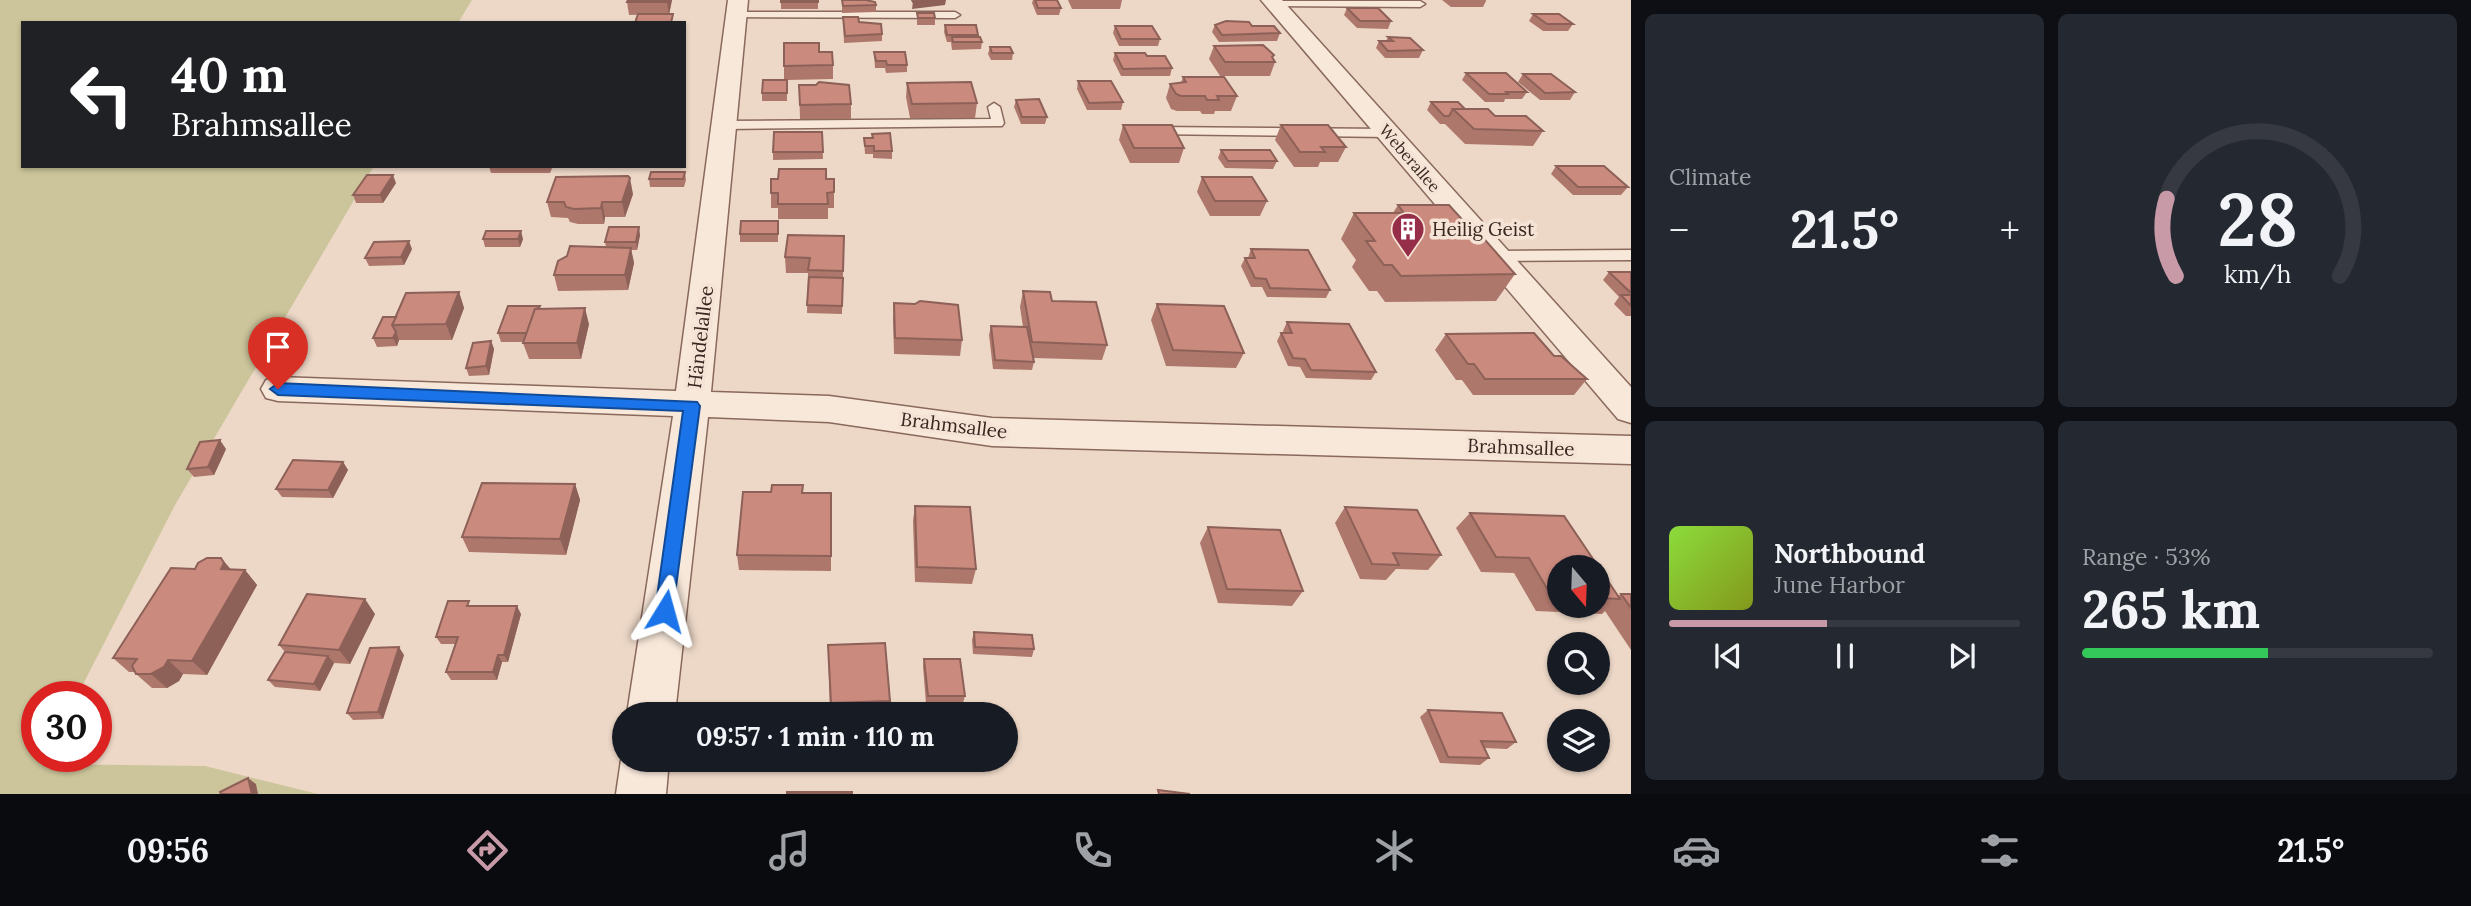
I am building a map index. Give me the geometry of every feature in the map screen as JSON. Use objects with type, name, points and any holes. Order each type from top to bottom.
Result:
[{"type":"street","name":"Weberallee","points":[[1273,2],[1631,410]]},
{"type":"street","name":"Händelallee","points":[[653,702],[692,406],[726,125],[737,8]]},
{"type":"street","name":"Brahmsallee","points":[[278,389],[829,409],[992,432],[1631,450]]},
{"type":"street","points":[[641,794],[644,772]]},
{"type":"lane","points":[[1273,2],[1420,4]]},
{"type":"lane","points":[[737,8],[955,15]]},
{"type":"lane","points":[[726,125],[998,123],[995,107]]},
{"type":"lane","points":[[1135,131],[1388,133]]},
{"type":"lane","points":[[1496,256],[1631,255]]},
{"type":"shaded area","points":[[0,0],[472,0],[459,21],[21,21],[21,168],[373,168],[175,505],[85,681],[21,681],[21,772],[112,772],[112,765],[205,766],[318,794],[0,794]]},
{"type":"building","points":[[628,0],[668,0],[627,2]]},
{"type":"building","points":[[818,0],[818,2],[781,2]]},
{"type":"building","points":[[842,0],[866,0],[875,2],[876,5],[843,6]]},
{"type":"building","points":[[1035,0],[1057,0],[1061,8],[1038,8]]},
{"type":"building","points":[[1347,8],[1378,8],[1391,21],[1360,21]]},
{"type":"building","points":[[917,13],[934,13],[935,18],[918,18]]},
{"type":"building","points":[[638,14],[673,14],[671,21],[636,21]]},
{"type":"building","points":[[1533,14],[1559,14],[1573,24],[1547,24]]},
{"type":"building","points":[[843,17],[858,17],[859,22],[881,24],[882,34],[845,36]]},
{"type":"building","points":[[1226,21],[1249,22],[1252,26],[1274,26],[1280,33],[1222,35],[1215,25]]},
{"type":"building","points":[[945,25],[976,25],[978,35],[947,35]]},
{"type":"building","points":[[1115,26],[1152,26],[1160,39],[1121,39]]},
{"type":"building","points":[[952,37],[980,37],[982,42],[953,42]]},
{"type":"building","points":[[1388,37],[1410,38],[1423,50],[1388,51],[1379,41],[1393,41]]},
{"type":"building","points":[[784,43],[819,43],[819,52],[832,52],[833,65],[784,66]]},
{"type":"building","points":[[1263,45],[1274,55],[1272,57],[1275,62],[1225,62],[1214,46]]},
{"type":"building","points":[[990,47],[1010,47],[1013,53],[992,53]]},
{"type":"building","points":[[874,52],[905,52],[907,65],[887,65],[886,61],[876,61]]},
{"type":"building","points":[[1115,53],[1165,56],[1172,68],[1123,69]]},
{"type":"building","points":[[1466,73],[1506,73],[1527,92],[1489,94]]},
{"type":"building","points":[[1523,74],[1551,74],[1575,92],[1545,93]]},
{"type":"building","points":[[1183,77],[1224,77],[1237,96],[1217,96],[1219,100],[1207,100],[1205,96],[1181,96],[1176,94],[1170,84],[1186,82]]},
{"type":"building","points":[[763,80],[787,80],[787,93],[762,93]]},
{"type":"building","points":[[1078,81],[1111,81],[1123,102],[1089,103]]},
{"type":"building","points":[[819,82],[849,85],[851,104],[800,105],[799,85],[816,85]]},
{"type":"building","points":[[971,82],[977,103],[912,104],[907,83]]},
{"type":"building","points":[[1039,99],[1047,117],[1022,117],[1016,100]]},
{"type":"building","points":[[1431,102],[1458,102],[1465,109],[1453,109],[1449,116],[1444,116]]},
{"type":"building","points":[[1453,109],[1488,109],[1495,116],[1526,116],[1543,131],[1474,129]]},
{"type":"building","points":[[1123,125],[1172,125],[1184,148],[1134,148]]},
{"type":"building","points":[[1281,125],[1328,125],[1346,147],[1321,147],[1325,152],[1300,152]]},
{"type":"building","points":[[774,132],[822,132],[823,152],[773,152]]},
{"type":"building","points":[[890,133],[892,151],[874,151],[874,146],[865,146],[864,138],[873,138],[872,134]]},
{"type":"building","points":[[1221,150],[1270,150],[1277,161],[1228,161]]},
{"type":"building","points":[[1556,166],[1604,166],[1628,187],[1578,187]]},
{"type":"building","points":[[779,169],[826,169],[826,179],[834,179],[834,192],[827,193],[828,204],[778,204],[778,193],[771,193],[771,179],[778,179]]},
{"type":"building","points":[[651,172],[685,172],[683,179],[649,179]]},
{"type":"building","points":[[367,175],[393,175],[380,195],[353,195]]},
{"type":"building","points":[[556,177],[630,178],[622,202],[602,202],[601,208],[574,209],[566,207],[564,202],[547,202]]},
{"type":"building","points":[[1202,177],[1252,177],[1267,201],[1215,201]]},
{"type":"building","points":[[1398,205],[1449,205],[1467,225],[1472,225],[1515,274],[1401,276],[1392,265],[1384,265],[1366,241],[1375,241],[1354,213],[1404,213]]},
{"type":"building","points":[[741,221],[778,221],[778,234],[740,234]]},
{"type":"building","points":[[609,227],[639,227],[636,242],[605,242]]},
{"type":"building","points":[[486,231],[521,231],[518,239],[483,239]]},
{"type":"building","points":[[788,235],[844,236],[843,271],[808,270],[810,258],[785,257]]},
{"type":"building","points":[[409,241],[401,257],[365,258],[374,242]]},
{"type":"building","points":[[570,246],[631,248],[625,275],[554,275],[558,261],[567,256]]},
{"type":"building","points":[[1251,249],[1308,250],[1330,290],[1270,288],[1266,279],[1255,278],[1245,258],[1255,258]]},
{"type":"building","points":[[1609,272],[1631,272],[1631,293]]},
{"type":"building","points":[[809,277],[843,278],[842,306],[807,305]]},
{"type":"building","points":[[1023,291],[1050,292],[1052,301],[1096,302],[1107,345],[1032,342]]},
{"type":"building","points":[[459,292],[446,324],[392,325],[406,293]]},
{"type":"building","points":[[1621,295],[1631,295],[1631,306]]},
{"type":"building","points":[[920,301],[958,305],[962,340],[895,338],[894,303],[915,304]]},
{"type":"building","points":[[1157,304],[1224,306],[1244,353],[1173,350]]},
{"type":"building","points":[[508,306],[540,306],[535,309],[527,333],[498,333]]},
{"type":"building","points":[[585,308],[577,343],[523,343],[535,309]]},
{"type":"building","points":[[383,317],[396,317],[392,325],[396,332],[393,338],[373,338]]},
{"type":"building","points":[[1287,322],[1349,324],[1376,372],[1311,370],[1305,359],[1293,358],[1281,333],[1292,333]]},
{"type":"building","points":[[991,326],[1027,327],[1034,362],[995,360]]},
{"type":"building","points":[[1534,333],[1554,356],[1561,356],[1587,379],[1485,379],[1474,364],[1468,364],[1446,334]]},
{"type":"building","points":[[491,341],[486,366],[466,368],[473,343]]},
{"type":"building","points":[[220,440],[208,467],[187,469],[200,442]]},
{"type":"building","points":[[293,460],[343,462],[328,490],[276,489]]},
{"type":"building","points":[[482,483],[575,484],[560,539],[462,537]]},
{"type":"building","points":[[772,485],[803,485],[802,493],[831,493],[831,556],[737,555],[743,492],[771,492]]},
{"type":"building","points":[[915,506],[970,507],[976,569],[917,567]]},
{"type":"building","points":[[1345,507],[1417,510],[1441,555],[1393,553],[1399,565],[1372,564]]},
{"type":"building","points":[[1470,513],[1564,516],[1590,555],[1547,555],[1547,589],[1529,558],[1496,557]]},
{"type":"building","points":[[1208,527],[1280,530],[1303,591],[1227,589]]},
{"type":"building","points":[[207,558],[221,558],[224,563],[221,569],[245,570],[192,661],[168,660],[164,667],[151,674],[136,674],[132,666],[137,659],[113,658],[171,568],[195,569],[198,563]]},
{"type":"building","points":[[1610,584],[1620,599],[1610,599]]},
{"type":"building","points":[[307,594],[365,599],[339,650],[279,645]]},
{"type":"building","points":[[1621,594],[1631,594],[1631,608]]},
{"type":"building","points":[[448,601],[469,601],[467,606],[517,606],[504,655],[498,655],[493,672],[446,672],[458,637],[436,637]]},
{"type":"building","points":[[974,632],[1032,635],[1034,649],[975,647]]},
{"type":"building","points":[[885,643],[890,701],[831,702],[828,645]]},
{"type":"building","points":[[399,647],[378,712],[347,713],[370,648]]},
{"type":"building","points":[[285,652],[328,656],[314,684],[268,680]]},
{"type":"building","points":[[924,659],[960,659],[965,696],[928,696]]},
{"type":"building","points":[[1428,710],[1502,713],[1516,742],[1481,741],[1489,758],[1448,757]]},
{"type":"building","points":[[248,778],[252,794],[221,794],[220,792]]},
{"type":"building","points":[[1158,790],[1190,794],[1159,794]]},
{"type":"building","points":[[852,792],[852,794],[787,794]]},
{"type":"place","name":"Heilig Geist","points":[[1408,259]]},
{"type":"route","points":[[278,389],[692,406],[665,611]]}]
